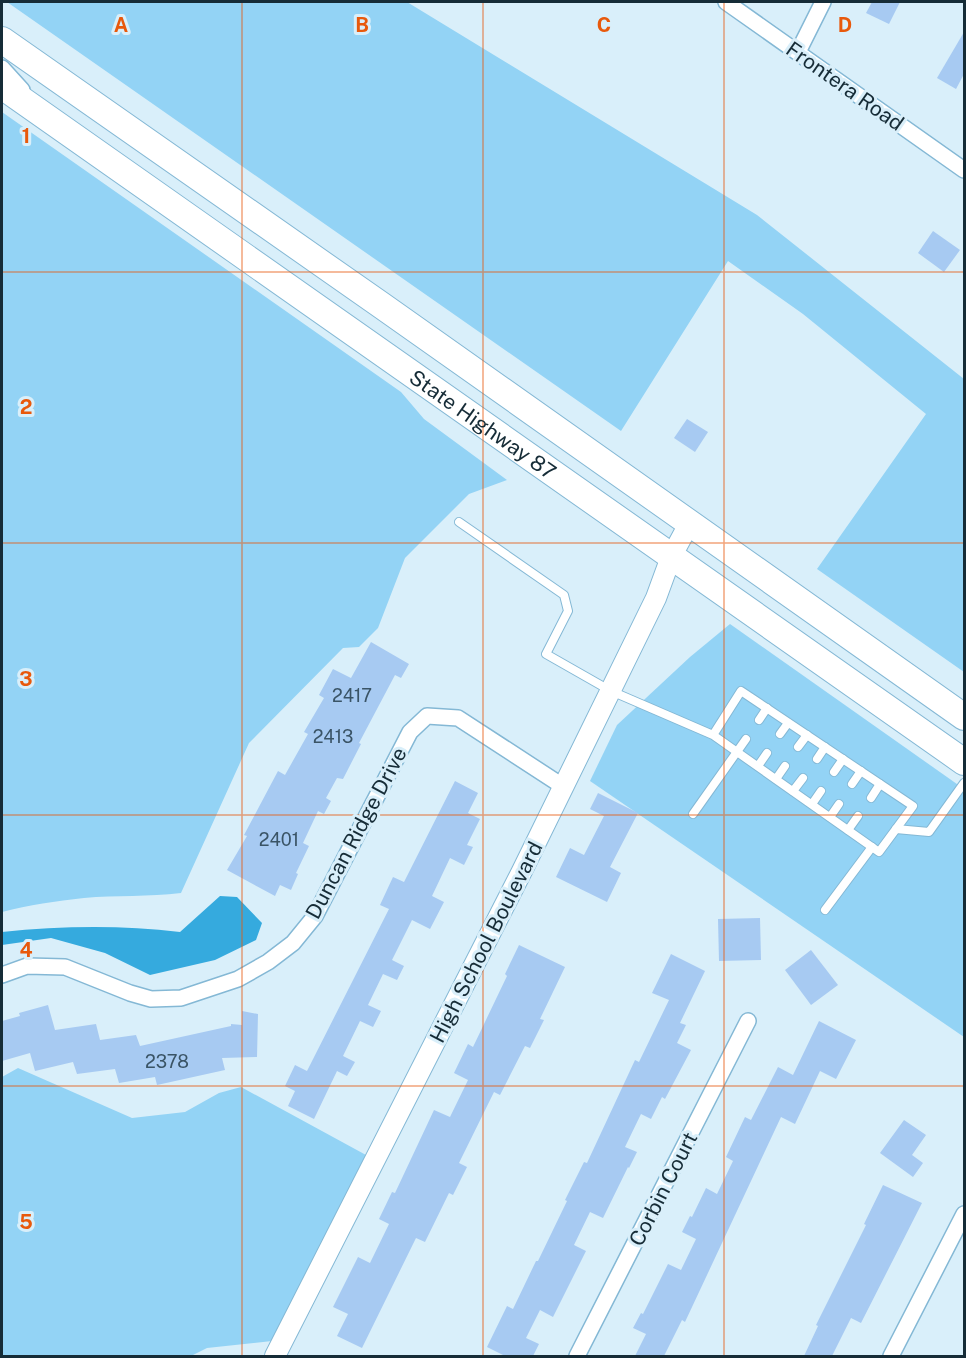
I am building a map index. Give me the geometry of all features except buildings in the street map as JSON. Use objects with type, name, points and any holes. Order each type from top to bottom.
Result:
[{"type":"highway","points":[[2,40],[964,717]]},
{"type":"highway","name":"State Highway 87","points":[[2,86],[964,762]]},
{"type":"street","name":"Frontera Road","points":[[726,2],[964,170]]},
{"type":"street","points":[[798,52],[823,2]]},
{"type":"street","points":[[2,68],[50,120]]},
{"type":"street","name":"High School Boulevard","points":[[279,1355],[564,788],[656,598],[671,557],[689,524]]},
{"type":"street","name":"Duncan Ridge Drive","points":[[2,975],[27,966],[65,967],[151,999],[181,998],[238,979],[268,962],[294,943],[315,916],[410,732],[427,716],[458,718],[564,788]]},
{"type":"street","name":"Corbin Court","points":[[577,1356],[748,1021]]},
{"type":"street","points":[[891,1356],[964,1214]]},
{"type":"lane","points":[[459,522],[564,596],[568,611],[560,631],[546,654],[611,691],[713,735],[879,852],[913,806],[741,691],[713,735]]},
{"type":"lane","points":[[759,720],[767,708]]},
{"type":"lane","points":[[780,734],[789,723]]},
{"type":"lane","points":[[798,747],[807,735]]},
{"type":"lane","points":[[693,814],[746,738]]},
{"type":"lane","points":[[817,759],[825,747]]},
{"type":"lane","points":[[758,766],[767,753]]},
{"type":"lane","points":[[834,772],[843,759]]},
{"type":"lane","points":[[776,779],[785,766]]},
{"type":"lane","points":[[852,784],[861,771]]},
{"type":"lane","points":[[793,791],[803,778]]},
{"type":"lane","points":[[896,829],[929,832],[964,783]]},
{"type":"lane","points":[[871,798],[880,784]]},
{"type":"lane","points":[[812,804],[821,791]]},
{"type":"lane","points":[[830,818],[839,804]]},
{"type":"lane","points":[[848,830],[858,816]]},
{"type":"lane","points":[[825,910],[872,847]]},
{"type":"shaded area","points":[[7,2],[407,2],[757,215],[964,379],[964,672],[817,569],[926,414],[803,314],[728,261],[621,431]]},
{"type":"shaded area","points":[[2,112],[401,392],[424,419],[507,480],[469,494],[405,558],[378,628],[359,647],[343,648],[249,743],[181,893],[84,898],[43,903],[2,912]]},
{"type":"shaded area","points":[[730,624],[964,789],[964,1037],[590,781],[617,725],[690,657]]},
{"type":"shaded area","points":[[220,896],[237,897],[262,923],[256,940],[215,960],[150,975],[105,953],[51,938],[2,945],[2,932],[24,930],[113,927],[180,932]]},
{"type":"shaded area","points":[[18,1068],[132,1118],[185,1112],[219,1093],[241,1087],[366,1155],[272,1341],[207,1348],[191,1356],[2,1356],[2,1077]]}]
